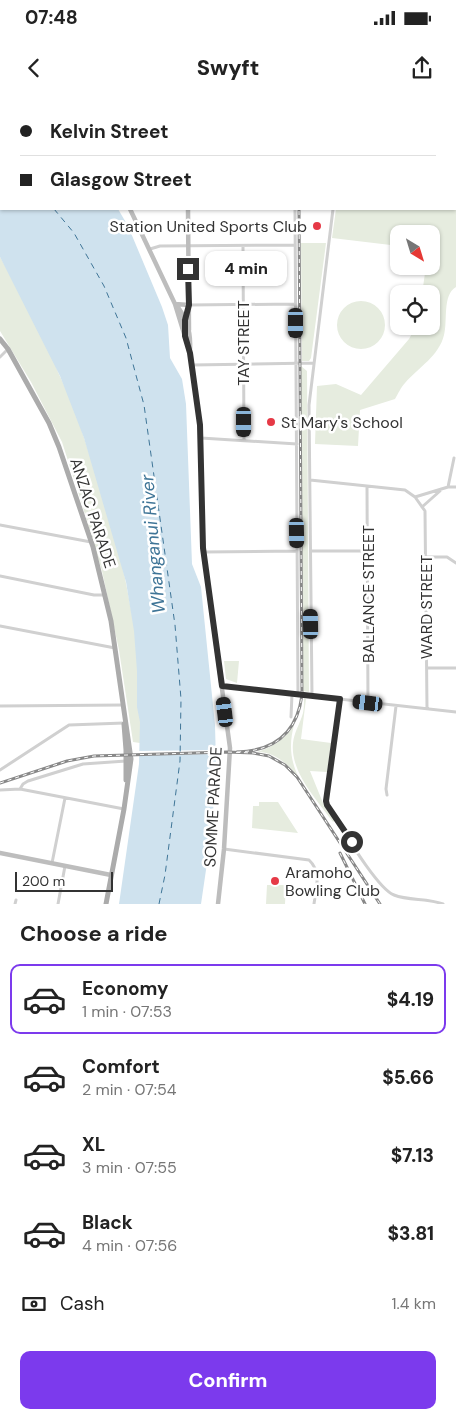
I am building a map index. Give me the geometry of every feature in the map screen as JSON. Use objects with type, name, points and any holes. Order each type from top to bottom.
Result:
[{"type":"main road","name":"SOMME PARADE","points":[[130,210],[189,330],[191,365],[201,438],[204,552],[230,752],[224,849],[218,904]]},
{"type":"main road","points":[[188,210],[189,330]]},
{"type":"main road","name":"SOMME PARADE","points":[[175,304],[190,353]]},
{"type":"main road","points":[[175,304],[189,305]]},
{"type":"main road","points":[[185,336],[185,320],[189,305]]},
{"type":"main road","name":"ANZAC PARADE","points":[[0,339],[8,349],[59,447],[92,542],[116,648],[131,759],[124,809],[106,904]]},
{"type":"main road","name":"ANZAC PARADE","points":[[124,706],[125,801]]},
{"type":"main road","points":[[0,853],[111,875]]},
{"type":"street","points":[[295,210],[298,694]]},
{"type":"street","points":[[312,696],[309,406],[333,210]]},
{"type":"street","points":[[150,249],[156,246],[295,245]]},
{"type":"street","name":"TAY STREET","points":[[242,246],[244,440]]},
{"type":"street","points":[[189,305],[296,304]]},
{"type":"street","points":[[0,357],[8,349]]},
{"type":"street","points":[[191,365],[313,363]]},
{"type":"street","points":[[201,438],[297,444]]},
{"type":"street","points":[[448,487],[454,458]]},
{"type":"street","points":[[310,480],[405,490],[415,497],[422,507],[442,489]]},
{"type":"street","name":"BALLANCE STREET","points":[[367,486],[368,703]]},
{"type":"street","points":[[415,497],[448,487],[456,487]]},
{"type":"street","name":"WARD STREET","points":[[422,507],[426,515],[427,708]]},
{"type":"street","points":[[0,526],[86,543],[92,542]]},
{"type":"street","points":[[204,552],[298,550]]},
{"type":"street","points":[[310,551],[367,551]]},
{"type":"street","points":[[426,557],[447,557],[456,563]]},
{"type":"street","points":[[0,576],[94,595],[105,595]]},
{"type":"street","points":[[0,626],[116,648]]},
{"type":"street","points":[[427,668],[456,668]]},
{"type":"street","points":[[222,686],[456,712]]},
{"type":"street","points":[[291,717],[292,694]]},
{"type":"street","points":[[340,699],[327,805],[372,874],[385,890],[395,896],[443,904]]},
{"type":"street","points":[[0,706],[124,706]]},
{"type":"street","points":[[387,795],[386,789],[396,706]]},
{"type":"street","points":[[0,770],[69,725],[124,723]]},
{"type":"street","points":[[20,788],[21,785],[28,781],[83,764],[126,761]]},
{"type":"street","points":[[0,790],[20,788],[124,809]]},
{"type":"street","points":[[52,863],[65,798]]},
{"type":"street","points":[[224,849],[304,858],[313,864],[317,874],[314,904]]},
{"type":"street","points":[[58,904],[65,866]]},
{"type":"shaded area","points":[[336,210],[456,210],[456,287],[447,302],[444,335],[438,349],[404,385],[395,399],[360,410],[358,446],[315,444],[317,386],[336,384],[361,395],[411,335],[440,335],[440,285],[423,285],[425,275],[440,275],[440,225],[390,225],[390,245],[332,238]]},
{"type":"shaded area","points":[[301,243],[326,243],[311,358],[309,361],[302,361]]},
{"type":"shaded area","points":[[0,257],[44,334],[74,407],[111,520],[125,578],[137,641],[140,743],[133,742],[119,650],[102,571],[62,442],[31,382],[0,331]]},
{"type":"shaded area","points":[[356,301],[366,301],[375,305],[381,311],[385,325],[381,339],[375,345],[366,349],[356,349],[347,345],[341,339],[337,330],[337,320],[341,311],[347,305]]},
{"type":"shaded area","points":[[301,366],[307,371],[309,692],[301,691],[299,367]]},
{"type":"shaded area","points":[[224,661],[239,661],[237,683],[226,679]]},
{"type":"shaded area","points":[[304,698],[306,699],[301,739],[331,743],[327,772],[310,771],[323,803],[335,820],[333,822],[300,775],[293,754],[293,743],[303,713]]},
{"type":"shaded area","points":[[294,725],[291,752],[299,778],[291,768],[275,756],[257,752],[278,742]]},
{"type":"shaded area","points":[[259,802],[278,802],[298,833],[252,828],[253,806],[259,806]]},
{"type":"shaded area","points":[[267,885],[286,885],[285,904],[266,904]]},
{"type":"water","name":"Whanganui River","points":[[0,210],[119,210],[128,226],[168,325],[170,358],[182,379],[186,404],[192,564],[201,587],[215,725],[216,763],[212,829],[201,904],[119,904],[139,764],[140,722],[137,707],[134,631],[126,582],[84,438],[60,376],[0,257]]},
{"type":"pier","points":[[218,750],[218,754],[137,755],[137,751]]},
{"type":"ferry route","points":[[55,210],[74,233],[104,286],[126,338],[144,405],[175,625],[181,699],[180,761],[165,875],[159,904]]},
{"type":"railway","points":[[237,752],[262,748],[273,744],[282,737],[295,720],[302,695],[299,210]]},
{"type":"railway","points":[[0,783],[67,761],[94,756],[227,752],[269,756],[285,765],[297,777],[380,904]]},
{"type":"railway","points":[[340,853],[365,904]]},
{"type":"place","name":"Station United Sports Club","points":[[317,226]]},
{"type":"place","name":"St Mary's School","points":[[271,422]]},
{"type":"place","name":"Aramoho Bowling Club","points":[[275,881]]},
{"type":"route","points":[[188,269],[189,305],[186,311],[185,336],[190,353],[200,425],[203,548],[222,686],[340,699],[326,801],[352,842]]}]
